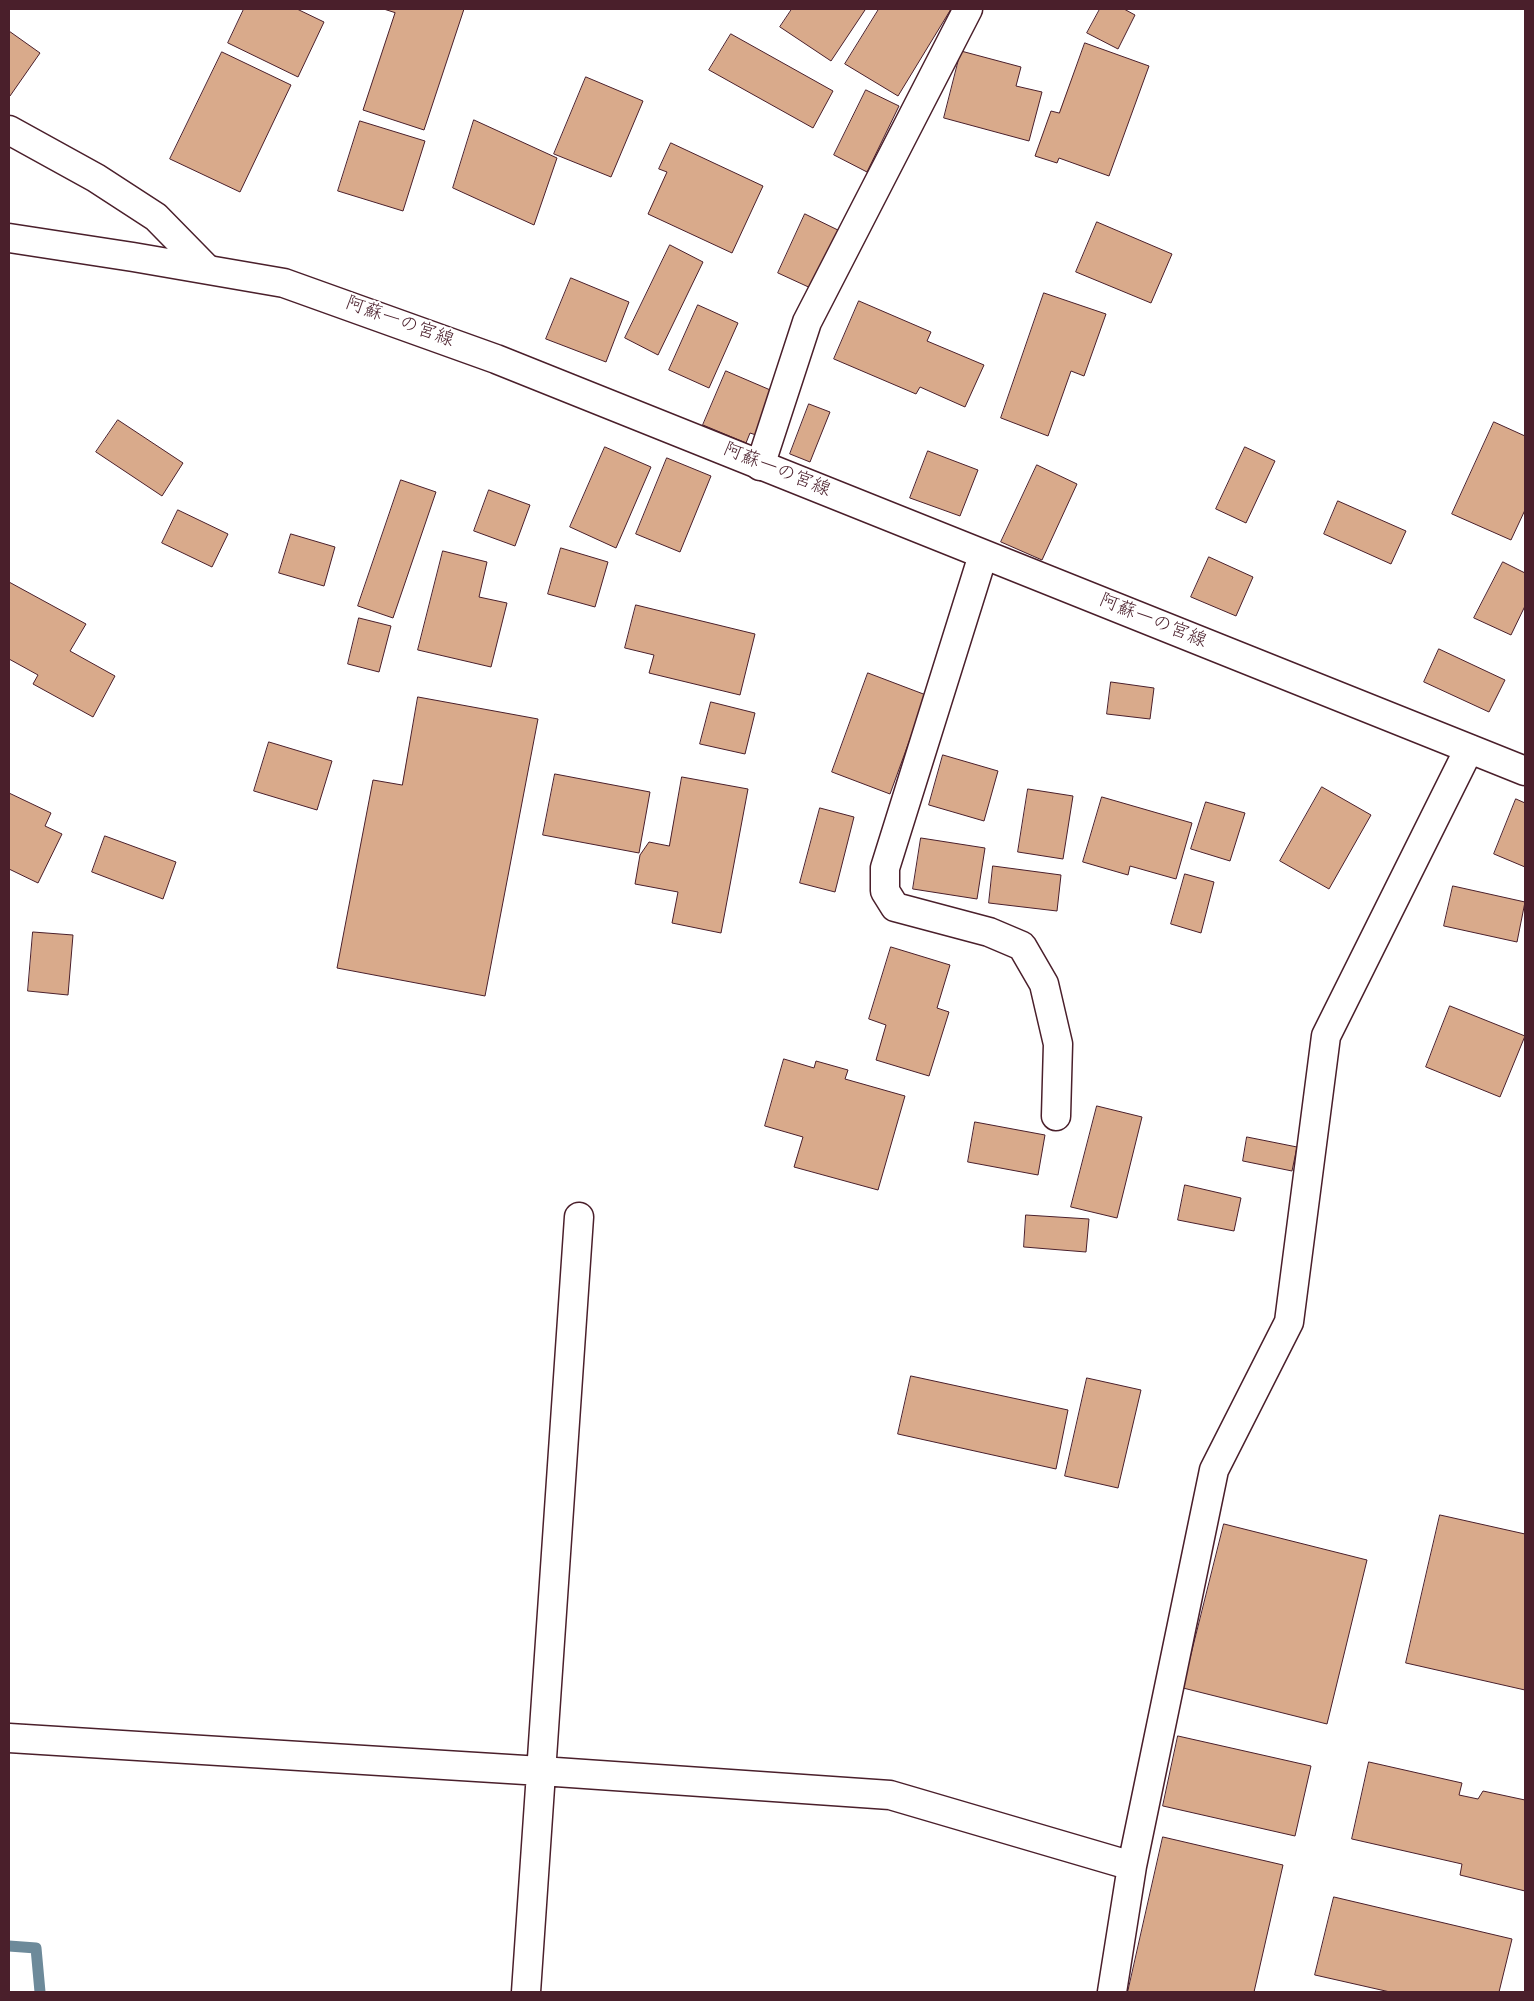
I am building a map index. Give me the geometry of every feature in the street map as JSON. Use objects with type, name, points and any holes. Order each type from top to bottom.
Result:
[{"type":"street","points":[[760,466],[807,322],[968,9]]},
{"type":"street","points":[[9,130],[96,178],[156,217],[207,269]]},
{"type":"street","name":"阿蘇一の宮線","points":[[9,238],[284,283],[496,359],[1525,771]]},
{"type":"street","points":[[983,555],[885,868],[884,891],[895,907],[989,932],[1022,946],[1044,984],[1058,1044],[1056,1116]]},
{"type":"street","points":[[1112,1992],[1132,1866],[1214,1470],[1289,1322],[1326,1036],[1469,749]]},
{"type":"street","points":[[526,1992],[579,1217]]},
{"type":"street","points":[[9,1738],[890,1795],[1132,1866]]},
{"type":"building","points":[[244,9],[297,9],[324,22],[298,77],[228,43]]},
{"type":"building","points":[[384,9],[464,9],[424,130],[363,110],[395,13]]},
{"type":"building","points":[[792,9],[865,10],[831,61],[780,27]]},
{"type":"building","points":[[879,9],[951,9],[898,96],[845,64]]},
{"type":"building","points":[[1100,9],[1124,9],[1135,15],[1118,49],[1087,33]]},
{"type":"building","points":[[9,31],[40,53],[10,96],[9,95]]},
{"type":"building","points":[[731,34],[833,91],[813,128],[709,70]]},
{"type":"building","points":[[1085,43],[1149,66],[1109,176],[1059,158],[1057,163],[1035,156],[1051,111],[1059,113]]},
{"type":"building","points":[[961,51],[1021,67],[1016,86],[1042,92],[1029,141],[944,118]]},
{"type":"building","points":[[222,52],[291,85],[240,192],[170,159]]},
{"type":"building","points":[[586,77],[643,101],[611,177],[554,154]]},
{"type":"building","points":[[866,90],[899,106],[867,172],[834,155]]},
{"type":"building","points":[[474,120],[557,158],[534,225],[453,188]]},
{"type":"building","points":[[360,121],[425,141],[403,211],[338,191]]},
{"type":"building","points":[[671,143],[763,186],[732,253],[648,214],[667,172],[659,169]]},
{"type":"building","points":[[805,214],[842,232],[815,290],[778,273]]},
{"type":"building","points":[[1097,222],[1172,254],[1151,303],[1076,272]]},
{"type":"building","points":[[670,245],[703,262],[658,355],[625,338]]},
{"type":"building","points":[[571,278],[629,302],[606,362],[546,339]]},
{"type":"building","points":[[1044,293],[1106,314],[1084,376],[1071,371],[1048,436],[1001,418]]},
{"type":"building","points":[[859,301],[931,332],[927,341],[984,365],[965,407],[920,387],[916,394],[834,359]]},
{"type":"building","points":[[698,305],[738,323],[709,388],[669,370]]},
{"type":"building","points":[[726,371],[775,392],[756,435],[750,433],[746,443],[703,425]]},
{"type":"building","points":[[809,404],[830,412],[810,462],[790,454]]},
{"type":"building","points":[[118,420],[183,463],[162,496],[96,452]]},
{"type":"building","points":[[1494,422],[1525,436],[1525,510],[1511,540],[1452,514]]},
{"type":"building","points":[[605,447],[651,467],[616,548],[570,527]]},
{"type":"building","points":[[1245,447],[1275,461],[1246,523],[1216,509]]},
{"type":"building","points":[[928,451],[978,470],[960,516],[910,498]]},
{"type":"building","points":[[667,458],[711,476],[680,552],[636,534]]},
{"type":"building","points":[[1037,465],[1077,484],[1042,560],[1001,542]]},
{"type":"building","points":[[401,480],[436,492],[393,618],[358,606]]},
{"type":"building","points":[[489,490],[530,505],[515,546],[474,531]]},
{"type":"building","points":[[1338,501],[1406,531],[1391,564],[1324,534]]},
{"type":"building","points":[[178,510],[228,534],[212,567],[162,543]]},
{"type":"building","points":[[291,534],[335,547],[324,586],[279,573]]},
{"type":"building","points":[[561,548],[608,562],[595,607],[548,594]]},
{"type":"building","points":[[443,551],[487,562],[479,597],[507,603],[491,667],[418,650]]},
{"type":"building","points":[[1209,557],[1253,577],[1236,616],[1191,597]]},
{"type":"building","points":[[1503,562],[1525,573],[1525,606],[1511,635],[1474,618]]},
{"type":"building","points":[[9,582],[86,624],[70,651],[115,676],[93,717],[33,684],[38,675],[9,659]]},
{"type":"building","points":[[636,605],[755,634],[740,695],[649,673],[654,655],[625,648]]},
{"type":"building","points":[[359,618],[391,626],[379,672],[348,664]]},
{"type":"building","points":[[1439,649],[1505,680],[1489,712],[1424,682]]},
{"type":"building","points":[[868,673],[926,695],[890,794],[832,772]]},
{"type":"building","points":[[1111,682],[1154,688],[1150,719],[1107,714]]},
{"type":"building","points":[[418,697],[538,719],[485,996],[337,968],[373,780],[402,785]]},
{"type":"building","points":[[711,702],[755,713],[745,754],[700,744]]},
{"type":"building","points":[[269,742],[332,761],[317,810],[254,791]]},
{"type":"building","points":[[943,755],[998,771],[984,821],[929,805]]},
{"type":"building","points":[[555,774],[650,792],[639,853],[543,835]]},
{"type":"building","points":[[682,777],[748,789],[721,933],[672,923],[678,892],[635,884],[640,855],[649,842],[669,846]]},
{"type":"building","points":[[1322,787],[1371,815],[1329,889],[1280,861]]},
{"type":"building","points":[[1028,789],[1073,796],[1063,859],[1018,852]]},
{"type":"building","points":[[9,793],[51,813],[45,826],[62,834],[38,883],[9,869]]},
{"type":"building","points":[[1102,797],[1192,823],[1176,879],[1130,866],[1128,875],[1083,862]]},
{"type":"building","points":[[1516,799],[1525,803],[1525,867],[1494,854]]},
{"type":"building","points":[[1206,802],[1245,813],[1230,861],[1191,849]]},
{"type":"building","points":[[820,808],[854,817],[835,892],[800,883]]},
{"type":"building","points":[[105,836],[176,862],[163,899],[92,872]]},
{"type":"building","points":[[921,838],[985,848],[977,899],[913,889]]},
{"type":"building","points":[[993,866],[1061,875],[1057,911],[989,903]]},
{"type":"building","points":[[1185,874],[1214,882],[1201,933],[1171,924]]},
{"type":"building","points":[[1453,886],[1525,902],[1517,942],[1444,926]]},
{"type":"building","points":[[33,932],[73,935],[68,995],[28,991]]},
{"type":"building","points":[[891,947],[950,965],[937,1008],[949,1012],[929,1076],[876,1060],[886,1025],[869,1019]]},
{"type":"building","points":[[1450,1006],[1525,1036],[1500,1097],[1426,1067]]},
{"type":"building","points":[[784,1059],[814,1068],[816,1061],[848,1070],[845,1079],[905,1096],[878,1190],[794,1167],[803,1137],[765,1126]]},
{"type":"building","points":[[1097,1106],[1142,1117],[1117,1218],[1071,1207]]},
{"type":"building","points":[[975,1122],[1045,1135],[1038,1175],[968,1162]]},
{"type":"building","points":[[1247,1137],[1297,1147],[1292,1171],[1243,1161]]},
{"type":"building","points":[[1185,1185],[1241,1198],[1234,1231],[1178,1220]]},
{"type":"building","points":[[1026,1215],[1089,1219],[1086,1252],[1024,1247]]},
{"type":"building","points":[[911,1376],[1068,1410],[1056,1469],[898,1434]]},
{"type":"building","points":[[1087,1378],[1141,1390],[1118,1488],[1065,1476]]},
{"type":"building","points":[[1440,1515],[1525,1534],[1525,1690],[1406,1663]]},
{"type":"building","points":[[1224,1524],[1367,1560],[1327,1724],[1183,1688]]},
{"type":"building","points":[[1178,1736],[1311,1766],[1295,1836],[1163,1806]]},
{"type":"building","points":[[1369,1762],[1462,1783],[1459,1795],[1478,1799],[1483,1791],[1525,1800],[1525,1891],[1460,1875],[1462,1864],[1352,1839]]},
{"type":"building","points":[[1163,1837],[1283,1865],[1254,1992],[1128,1992]]},
{"type":"building","points":[[1334,1897],[1512,1939],[1499,1992],[1390,1992],[1315,1975]]},
{"type":"waterway","points":[[9,1946],[36,1948],[40,1992]]}]
